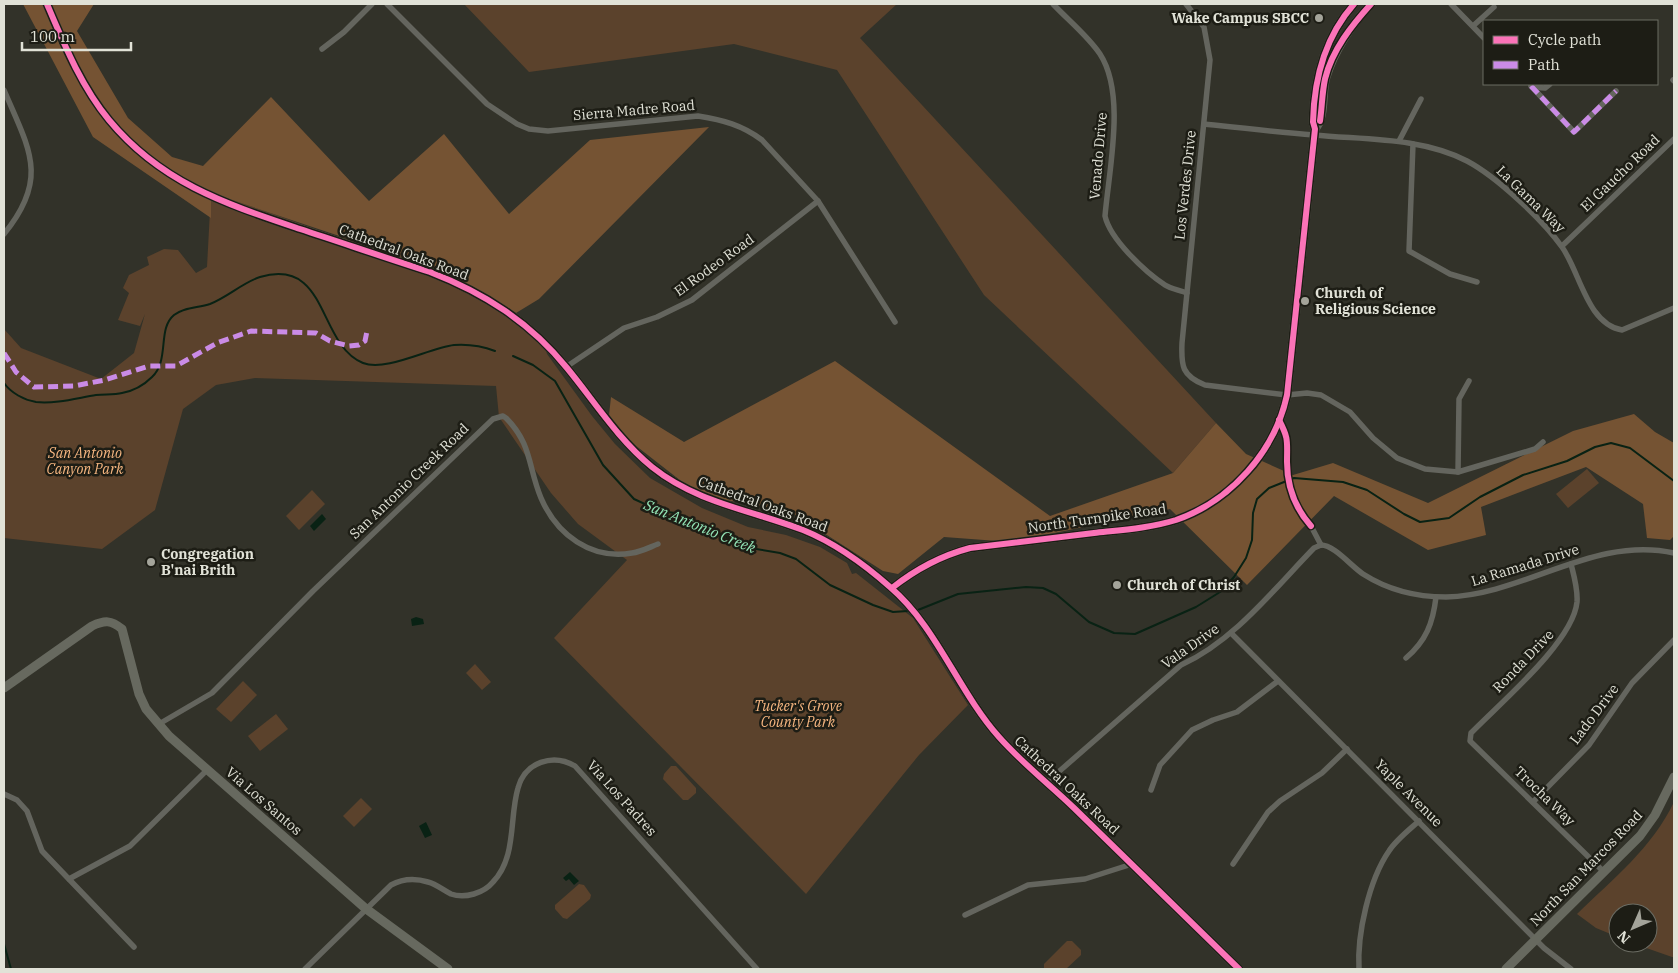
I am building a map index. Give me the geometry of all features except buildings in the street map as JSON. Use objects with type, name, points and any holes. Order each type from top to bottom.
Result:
[{"type":"main road","name":"Cathedral Oaks Road","points":[[47,4],[73,63],[95,101],[126,138],[174,178],[195,190],[236,207],[461,284],[514,315],[541,339],[566,367],[608,424],[654,468],[705,498],[804,530],[829,542],[892,588],[924,627],[975,707],[1013,753],[1048,782],[1239,969]]},
{"type":"main road","name":"North Turnpike Road","points":[[892,588],[921,567],[950,553],[970,548],[1146,527],[1178,519],[1198,510],[1235,483],[1263,452],[1279,420],[1287,394],[1314,132],[1312,122],[1317,76],[1330,40],[1354,4]]},
{"type":"main road","name":"North Turnpike Road","points":[[1314,132],[1320,123],[1325,79],[1331,62],[1350,28],[1371,4]]},
{"type":"main road","name":"Via Los Santos","points":[[4,688],[92,626],[108,621],[122,629],[146,709],[169,736],[365,908],[448,969]]},
{"type":"main road","name":"North San Marcos Road","points":[[1506,969],[1640,836],[1655,816],[1674,777]]},
{"type":"street","points":[[322,49],[344,32],[372,4]]},
{"type":"street","name":"Sierra Madre Road","points":[[387,4],[487,104],[517,124],[529,129],[548,131],[698,116],[738,125],[762,140],[818,201],[895,322]]},
{"type":"street","name":"Venado Drive","points":[[1053,4],[1099,53],[1110,72],[1114,108],[1105,216],[1107,224],[1115,237],[1145,269],[1166,286],[1187,293]]},
{"type":"street","name":"Los Verdes Drive","points":[[1186,4],[1204,27],[1210,60],[1182,356],[1186,373],[1194,381],[1206,384],[1287,394]]},
{"type":"street","points":[[1451,4],[1483,37]]},
{"type":"street","points":[[1473,26],[1494,7]]},
{"type":"street","points":[[1530,85],[1544,88],[1548,85]]},
{"type":"street","points":[[1530,85],[1553,112],[1574,132],[1616,91]]},
{"type":"street","points":[[4,90],[28,148],[31,175],[29,195],[20,214],[4,234]]},
{"type":"street","points":[[1400,142],[1421,99]]},
{"type":"street","name":"La Gama Way","points":[[1204,124],[1314,132],[1400,142],[1440,150],[1482,170],[1534,216],[1562,246],[1593,307],[1605,324],[1622,330],[1674,308]]},
{"type":"street","name":"El Gaucho Road","points":[[1562,246],[1674,139]]},
{"type":"street","points":[[1413,144],[1409,251],[1450,274],[1477,282]]},
{"type":"street","name":"El Rodeo Road","points":[[566,367],[624,328],[657,318],[692,300],[818,201]]},
{"type":"street","points":[[1458,472],[1459,399],[1468,381]]},
{"type":"street","points":[[1287,394],[1307,393],[1331,399],[1350,412],[1373,438],[1397,458],[1425,469],[1458,472],[1535,449],[1543,442]]},
{"type":"street","name":"San Antonio Creek Road","points":[[158,724],[212,693],[314,591],[493,419],[502,416],[506,418],[524,439],[542,499],[558,527],[568,536],[593,551],[612,555],[634,553],[658,544]]},
{"type":"street","points":[[1311,526],[1321,545]]},
{"type":"street","name":"La Ramada Drive","points":[[1321,545],[1331,547],[1355,568],[1376,582],[1408,593],[1436,597],[1461,596],[1482,592],[1625,549],[1649,549],[1674,553]]},
{"type":"street","name":"Vala Drive","points":[[1048,782],[1181,665],[1203,655],[1230,633],[1314,548],[1321,545]]},
{"type":"street","name":"Ronda Drive","points":[[1470,736],[1553,650],[1565,635],[1576,603],[1577,591],[1570,564]]},
{"type":"street","points":[[1406,658],[1426,637],[1432,622],[1436,597]]},
{"type":"street","name":"Yaple Avenue","points":[[1230,633],[1419,820],[1536,940],[1571,969]]},
{"type":"street","name":"Lado Drive","points":[[1533,802],[1589,745],[1632,683],[1674,640]]},
{"type":"street","points":[[1151,790],[1160,765],[1174,746],[1192,730],[1213,720],[1238,712],[1278,681]]},
{"type":"street","name":"Trocha Way","points":[[1470,736],[1470,741],[1604,872]]},
{"type":"street","points":[[1233,864],[1268,812],[1280,801],[1322,773],[1347,749]]},
{"type":"street","name":"Via Los Padres","points":[[305,969],[381,892],[400,880],[427,881],[457,895],[470,895],[482,891],[493,883],[500,872],[510,845],[518,786],[525,774],[535,765],[556,758],[575,766],[757,969]]},
{"type":"street","points":[[69,879],[130,846],[207,770]]},
{"type":"street","points":[[4,794],[17,800],[27,811],[42,851],[134,947]]},
{"type":"street","points":[[1359,969],[1360,941],[1372,887],[1390,850],[1419,820]]},
{"type":"street","points":[[965,915],[1028,885],[1085,879],[1132,864]]},
{"type":"green space","points":[[464,4],[897,4],[860,38],[1216,423],[1173,473],[984,295],[837,70],[734,44],[529,72]]},
{"type":"green space","points":[[211,192],[318,230],[432,267],[458,278],[502,303],[542,336],[547,354],[592,416],[615,444],[650,478],[702,508],[748,527],[786,535],[820,547],[847,563],[852,574],[856,573],[913,618],[968,705],[919,755],[806,894],[554,638],[627,560],[578,524],[551,493],[499,417],[496,386],[255,378],[216,385],[183,409],[155,510],[102,549],[4,538],[4,329],[21,348],[101,379],[134,353],[145,314],[140,326],[118,320],[129,293],[123,288],[129,275],[149,265],[147,257],[164,249],[178,250],[196,273],[207,267]]},
{"type":"green space","points":[[1587,469],[1599,483],[1568,508],[1556,494]]},
{"type":"green space","points":[[312,490],[325,504],[299,530],[286,516]]},
{"type":"green space","points":[[475,664],[491,682],[482,690],[466,673]]},
{"type":"green space","points":[[243,681],[257,695],[231,722],[216,709]]},
{"type":"green space","points":[[276,714],[288,729],[260,751],[248,736]]},
{"type":"green space","points":[[671,766],[676,766],[696,788],[696,793],[688,800],[683,800],[663,779],[664,774]]},
{"type":"green space","points":[[361,798],[372,809],[354,827],[343,816]]},
{"type":"green space","points":[[1674,802],[1674,957],[1658,952],[1658,903],[1608,903],[1608,933],[1596,928],[1577,914],[1631,862],[1665,819]]},
{"type":"green space","points":[[579,884],[584,885],[591,895],[590,899],[567,919],[563,918],[555,909],[555,905]]},
{"type":"green space","points":[[1067,941],[1072,941],[1081,950],[1081,955],[1066,969],[1044,969],[1044,964]]},
{"type":"shaded area","points":[[23,4],[94,4],[77,31],[128,118],[172,157],[203,166],[271,97],[369,201],[444,134],[509,214],[590,140],[709,127],[539,299],[516,313],[458,278],[432,267],[211,193],[211,218],[93,137]]},
{"type":"shaded area","points":[[835,361],[1050,516],[1173,473],[1216,423],[1246,454],[1293,475],[1333,463],[1428,503],[1573,431],[1634,414],[1655,432],[1674,443],[1674,536],[1670,540],[1647,538],[1643,504],[1586,467],[1481,507],[1486,535],[1428,550],[1334,496],[1247,585],[1170,509],[1011,542],[944,537],[898,574],[883,571],[791,512],[699,495],[608,424],[611,397],[684,442]]},
{"type":"shaded area","points":[[322,514],[326,519],[314,531],[310,526]]},
{"type":"shaded area","points":[[416,617],[423,619],[424,624],[412,626],[411,619]]},
{"type":"shaded area","points":[[426,822],[432,835],[425,838],[419,826]]},
{"type":"shaded area","points":[[570,872],[579,881],[574,885],[569,879],[566,881],[563,878]]},
{"type":"waterway","name":"San Antonio Creek","points":[[4,383],[18,396],[36,402],[119,394],[130,391],[145,383],[157,370],[161,362],[166,328],[174,315],[187,309],[210,304],[260,277],[282,274],[299,279],[311,290],[337,339],[348,353],[363,363],[372,365],[395,362],[454,345],[475,346],[495,351]]},
{"type":"waterway","name":"San Antonio Creek","points":[[513,356],[533,365],[555,381],[603,465],[634,499],[660,511],[675,513],[750,548],[780,553],[796,559],[830,585],[873,605],[893,612],[908,611]]},
{"type":"waterway","name":"San Antonio Creek","points":[[918,610],[958,594],[1026,587],[1043,588],[1056,594],[1089,622],[1114,633],[1135,634],[1196,607],[1220,592],[1234,577],[1246,558],[1252,540],[1253,513],[1257,499],[1269,488],[1294,478],[1343,482],[1367,490],[1420,522],[1449,518],[1480,497],[1523,475],[1567,461],[1595,447],[1611,443],[1630,448],[1674,481]]},
{"type":"waterway","points":[[4,944],[11,969]]},
{"type":"marked path","points":[[1531,86],[1574,132],[1616,91]]},
{"type":"marked path","points":[[4,353],[16,372],[34,387],[74,386],[105,380],[149,366],[176,366],[217,343],[251,331],[316,333],[330,341],[349,346],[359,345],[365,341],[367,331]]},
{"type":"cycle path","points":[[47,4],[74,64],[99,107],[129,142],[173,176],[196,189],[246,210],[430,272],[487,299],[522,323],[553,352],[617,432],[652,467],[669,479],[706,497],[815,535],[870,570],[890,587],[921,621],[984,719],[1008,747],[1074,808],[1239,969]]},
{"type":"cycle path","points":[[892,588],[929,564],[970,548],[1135,528],[1176,520],[1215,500],[1248,471],[1272,435],[1281,416],[1287,395],[1315,129],[1313,122],[1316,90],[1328,45],[1335,31],[1354,4]]},
{"type":"cycle path","points":[[1320,121],[1325,79],[1332,58],[1350,29],[1371,4]]},
{"type":"cycle path","points":[[1279,420],[1287,440],[1287,471],[1290,488],[1300,512],[1311,526]]},
{"type":"place","name":"Wake Campus SBCC","points":[[1319,18]]},
{"type":"place","name":"Church of Religious Science","points":[[1305,301]]},
{"type":"place","name":"Congregation B'nai Brith","points":[[151,562]]},
{"type":"place","name":"Church of Christ","points":[[1117,585]]},
{"type":"park label","name":"San Antonio Canyon Park","points":[[85,462]]},
{"type":"park label","name":"Tucker's Grove County Park","points":[[798,714]]}]
